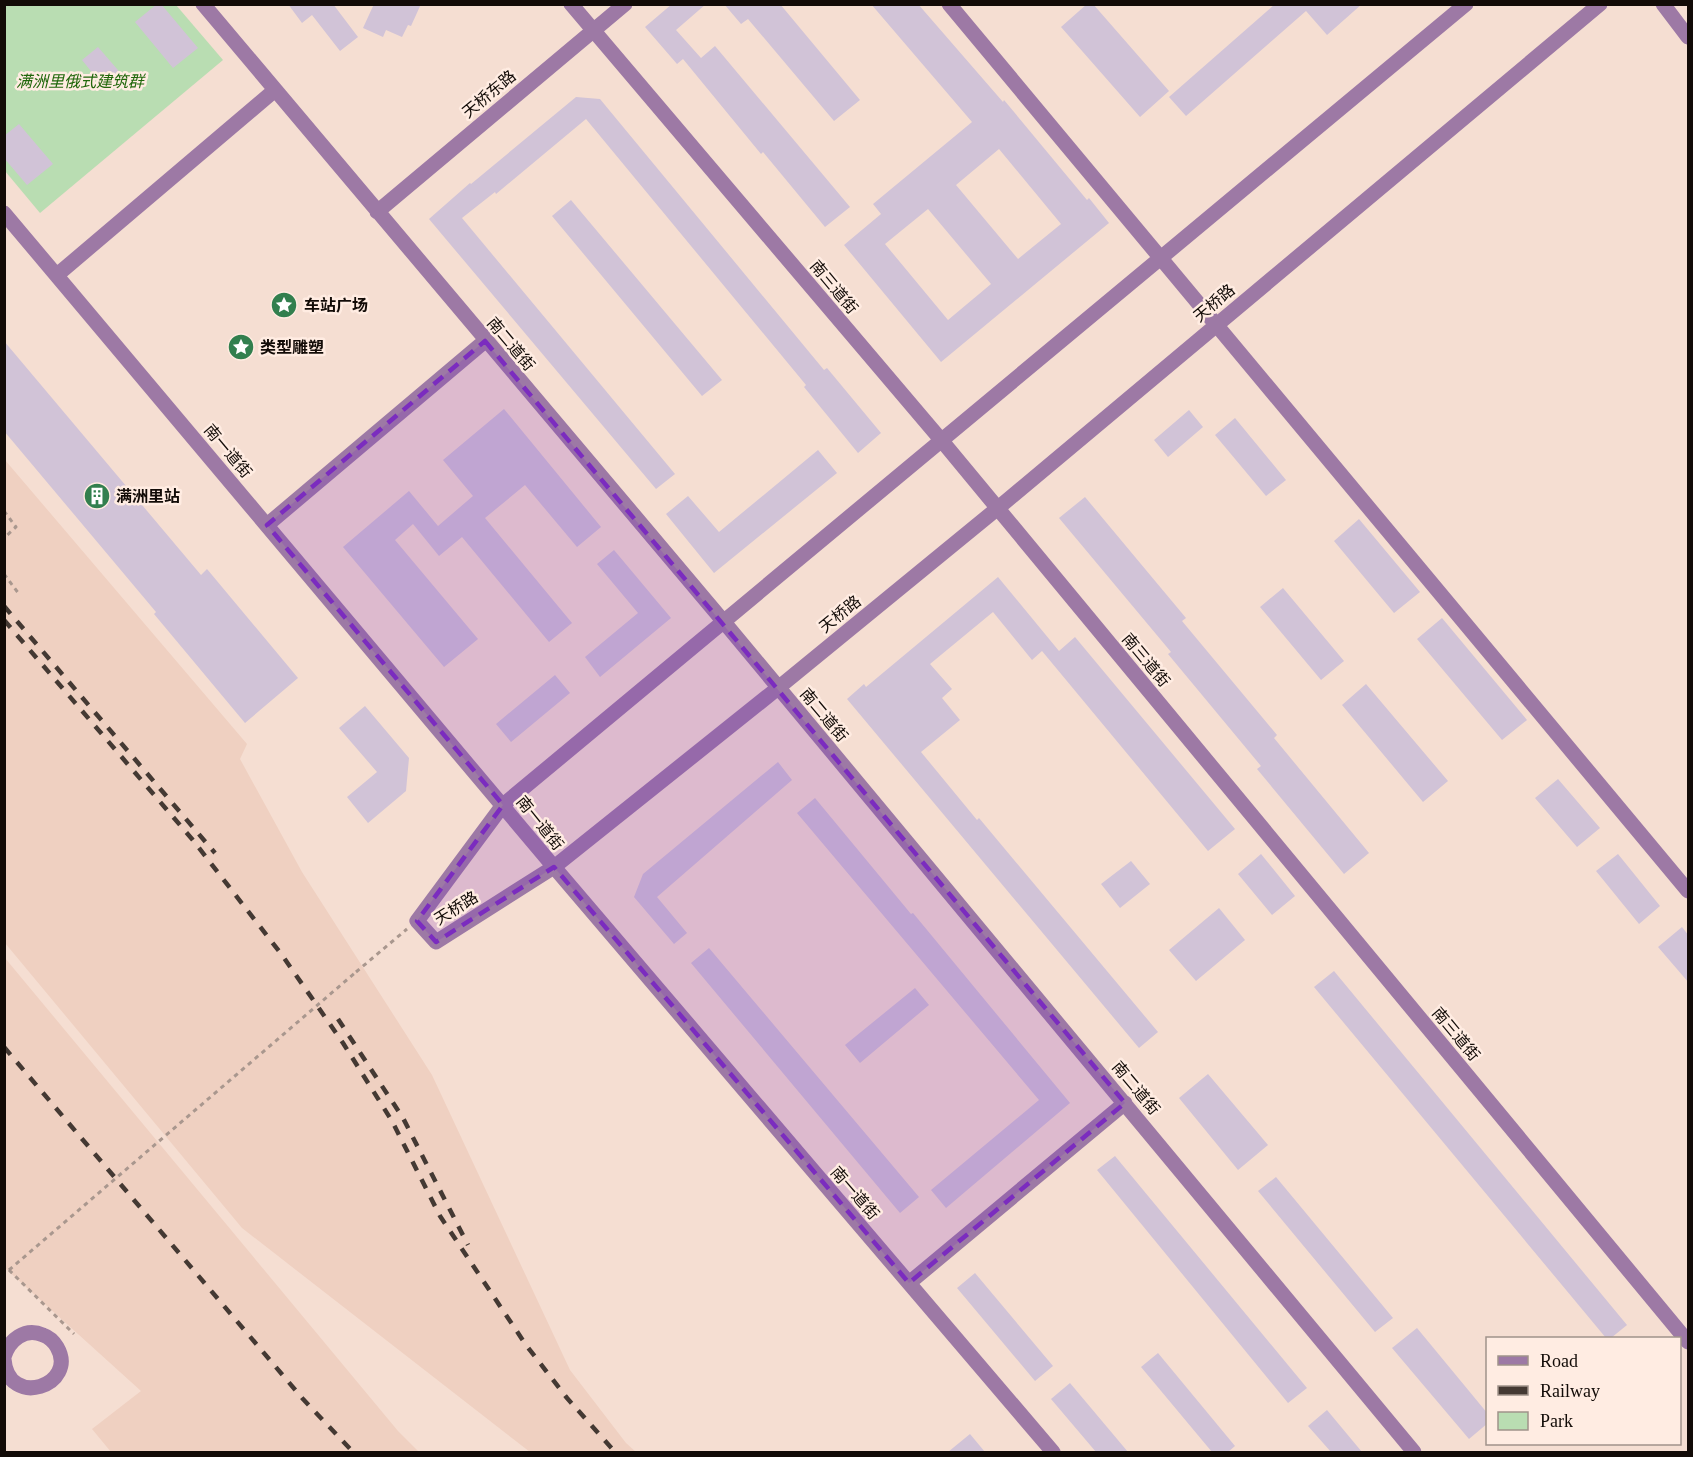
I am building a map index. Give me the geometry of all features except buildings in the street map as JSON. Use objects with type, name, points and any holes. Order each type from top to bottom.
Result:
[{"type":"street","name":"南二道街","points":[[203,4],[724,622],[1414,1452]]},
{"type":"street","name":"南三道街","points":[[572,4],[998,508],[1689,1342]]},
{"type":"street","name":"天桥东路","points":[[377,212],[625,4]]},
{"type":"street","points":[[949,4],[1689,891]]},
{"type":"street","name":"天桥路","points":[[1467,4],[503,805],[417,921],[436,942],[554,867],[998,508],[1600,4]]},
{"type":"street","points":[[1663,4],[1689,37]]},
{"type":"street","points":[[57,275],[275,90]]},
{"type":"street","name":"南一道街","points":[[4,213],[554,867],[1053,1452]]},
{"type":"street","points":[[267,525],[485,341]]},
{"type":"street","points":[[909,1283],[1125,1103]]},
{"type":"street","points":[[34,1332],[45,1335],[54,1342],[60,1352],[61,1362],[52,1381],[42,1387],[31,1389],[7,1381],[4,1358],[7,1348],[15,1338],[34,1332]]},
{"type":"path","points":[[4,511],[16,528],[4,538]]},
{"type":"path","points":[[4,574],[19,594]]},
{"type":"path","points":[[74,1334],[9,1270],[417,921]]},
{"type":"highlighted area","points":[[485,341],[1125,1103],[909,1283],[554,867],[436,942],[417,921],[503,805],[267,525]]},
{"type":"shaded area","points":[[5,460],[247,744],[240,759],[302,872],[432,1075],[570,1370],[626,1443],[636,1452],[530,1452],[242,1228],[5,943]]},
{"type":"shaded area","points":[[5,958],[398,1431],[419,1452],[111,1452],[92,1429],[141,1391],[5,1268]]},
{"type":"green space","name":"满洲里俄式建筑群","points":[[4,5],[176,5],[223,60],[40,213],[5,171]]},
{"type":"railway","points":[[4,606],[215,853]]},
{"type":"railway","points":[[4,620],[192,839],[282,955],[343,1043],[392,1121],[440,1216],[526,1345],[567,1398],[615,1452]]},
{"type":"railway","points":[[338,1019],[403,1118],[468,1245]]},
{"type":"railway","points":[[4,1047],[303,1399],[353,1452]]},
{"type":"place","name":"车站广场","points":[[284,305]]},
{"type":"place","name":"类型雕塑","points":[[241,347]]},
{"type":"place","name":"满洲里站","points":[[97,496]]}]
